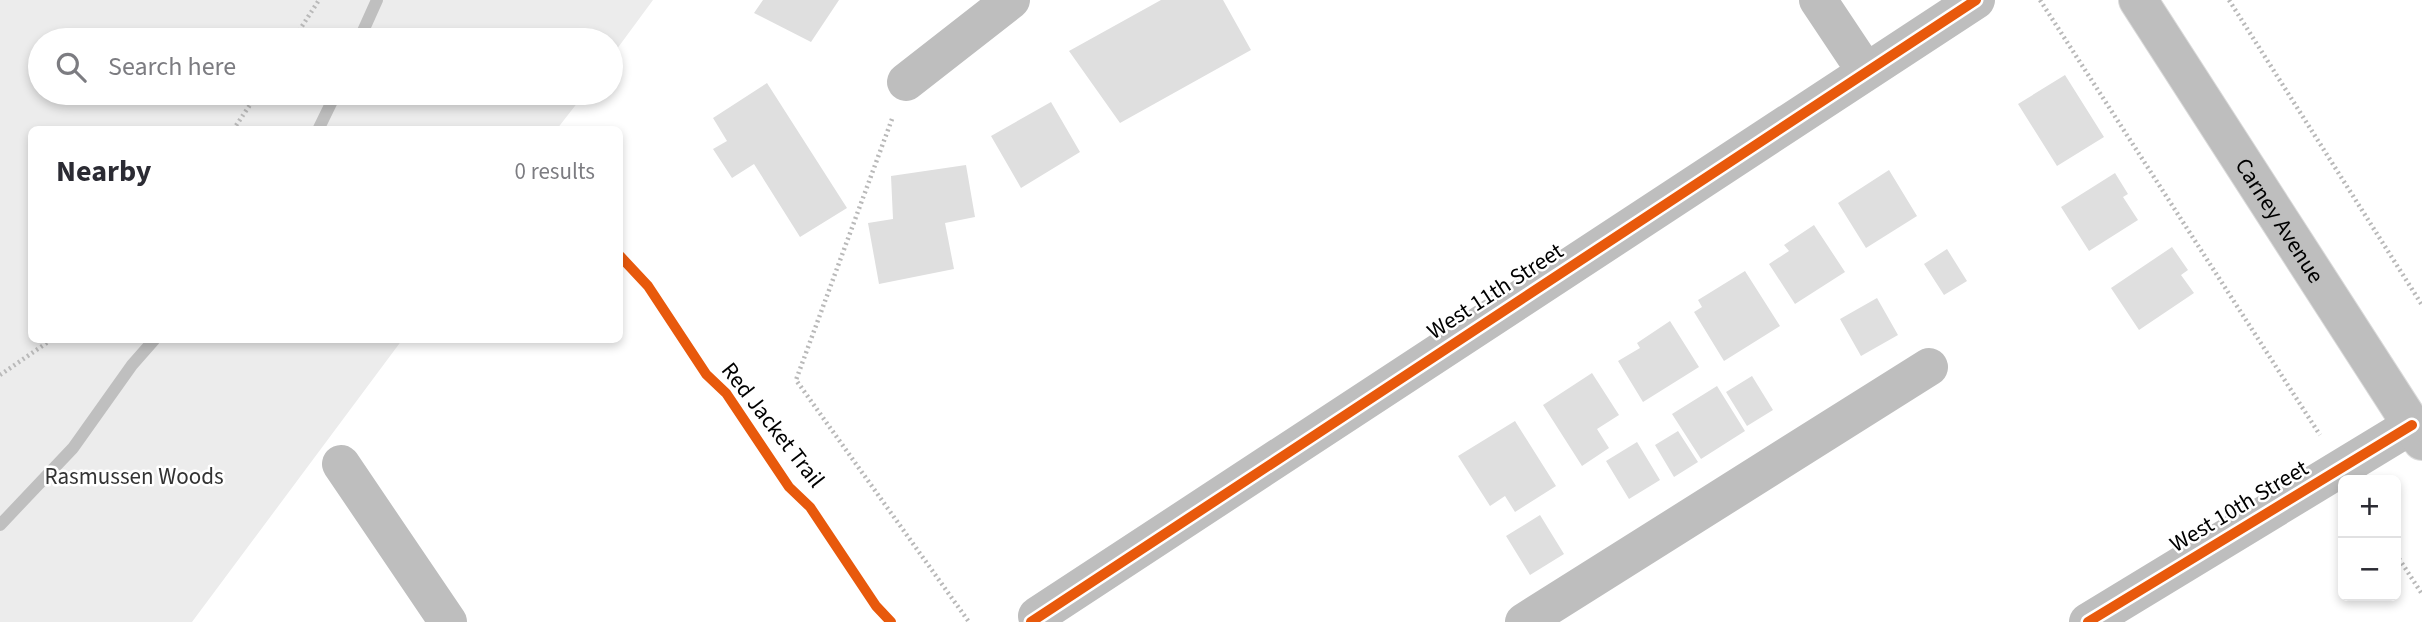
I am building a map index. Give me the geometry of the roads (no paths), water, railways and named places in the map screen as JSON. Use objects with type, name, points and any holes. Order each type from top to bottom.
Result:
[{"type":"street","points":[[906,82],[1011,0]]},
{"type":"street","points":[[1818,0],[1866,72]]},
{"type":"street","name":"West 11th Street","points":[[1039,619],[1976,0]]},
{"type":"street","name":"Carney Avenue","points":[[2138,0],[2417,433]]},
{"type":"street","points":[[1524,622],[1929,367]]},
{"type":"street","name":"West 10th Street","points":[[2088,622],[2341,468],[2417,433]]},
{"type":"street","points":[[341,464],[448,622]]},
{"type":"waterway","points":[[364,28],[377,0]]},
{"type":"waterway","points":[[320,126],[330,105]]},
{"type":"waterway","points":[[0,525],[73,448],[132,365],[151,343]]},
{"type":"park label","name":"Rasmussen Woods","points":[[134,476]]}]
